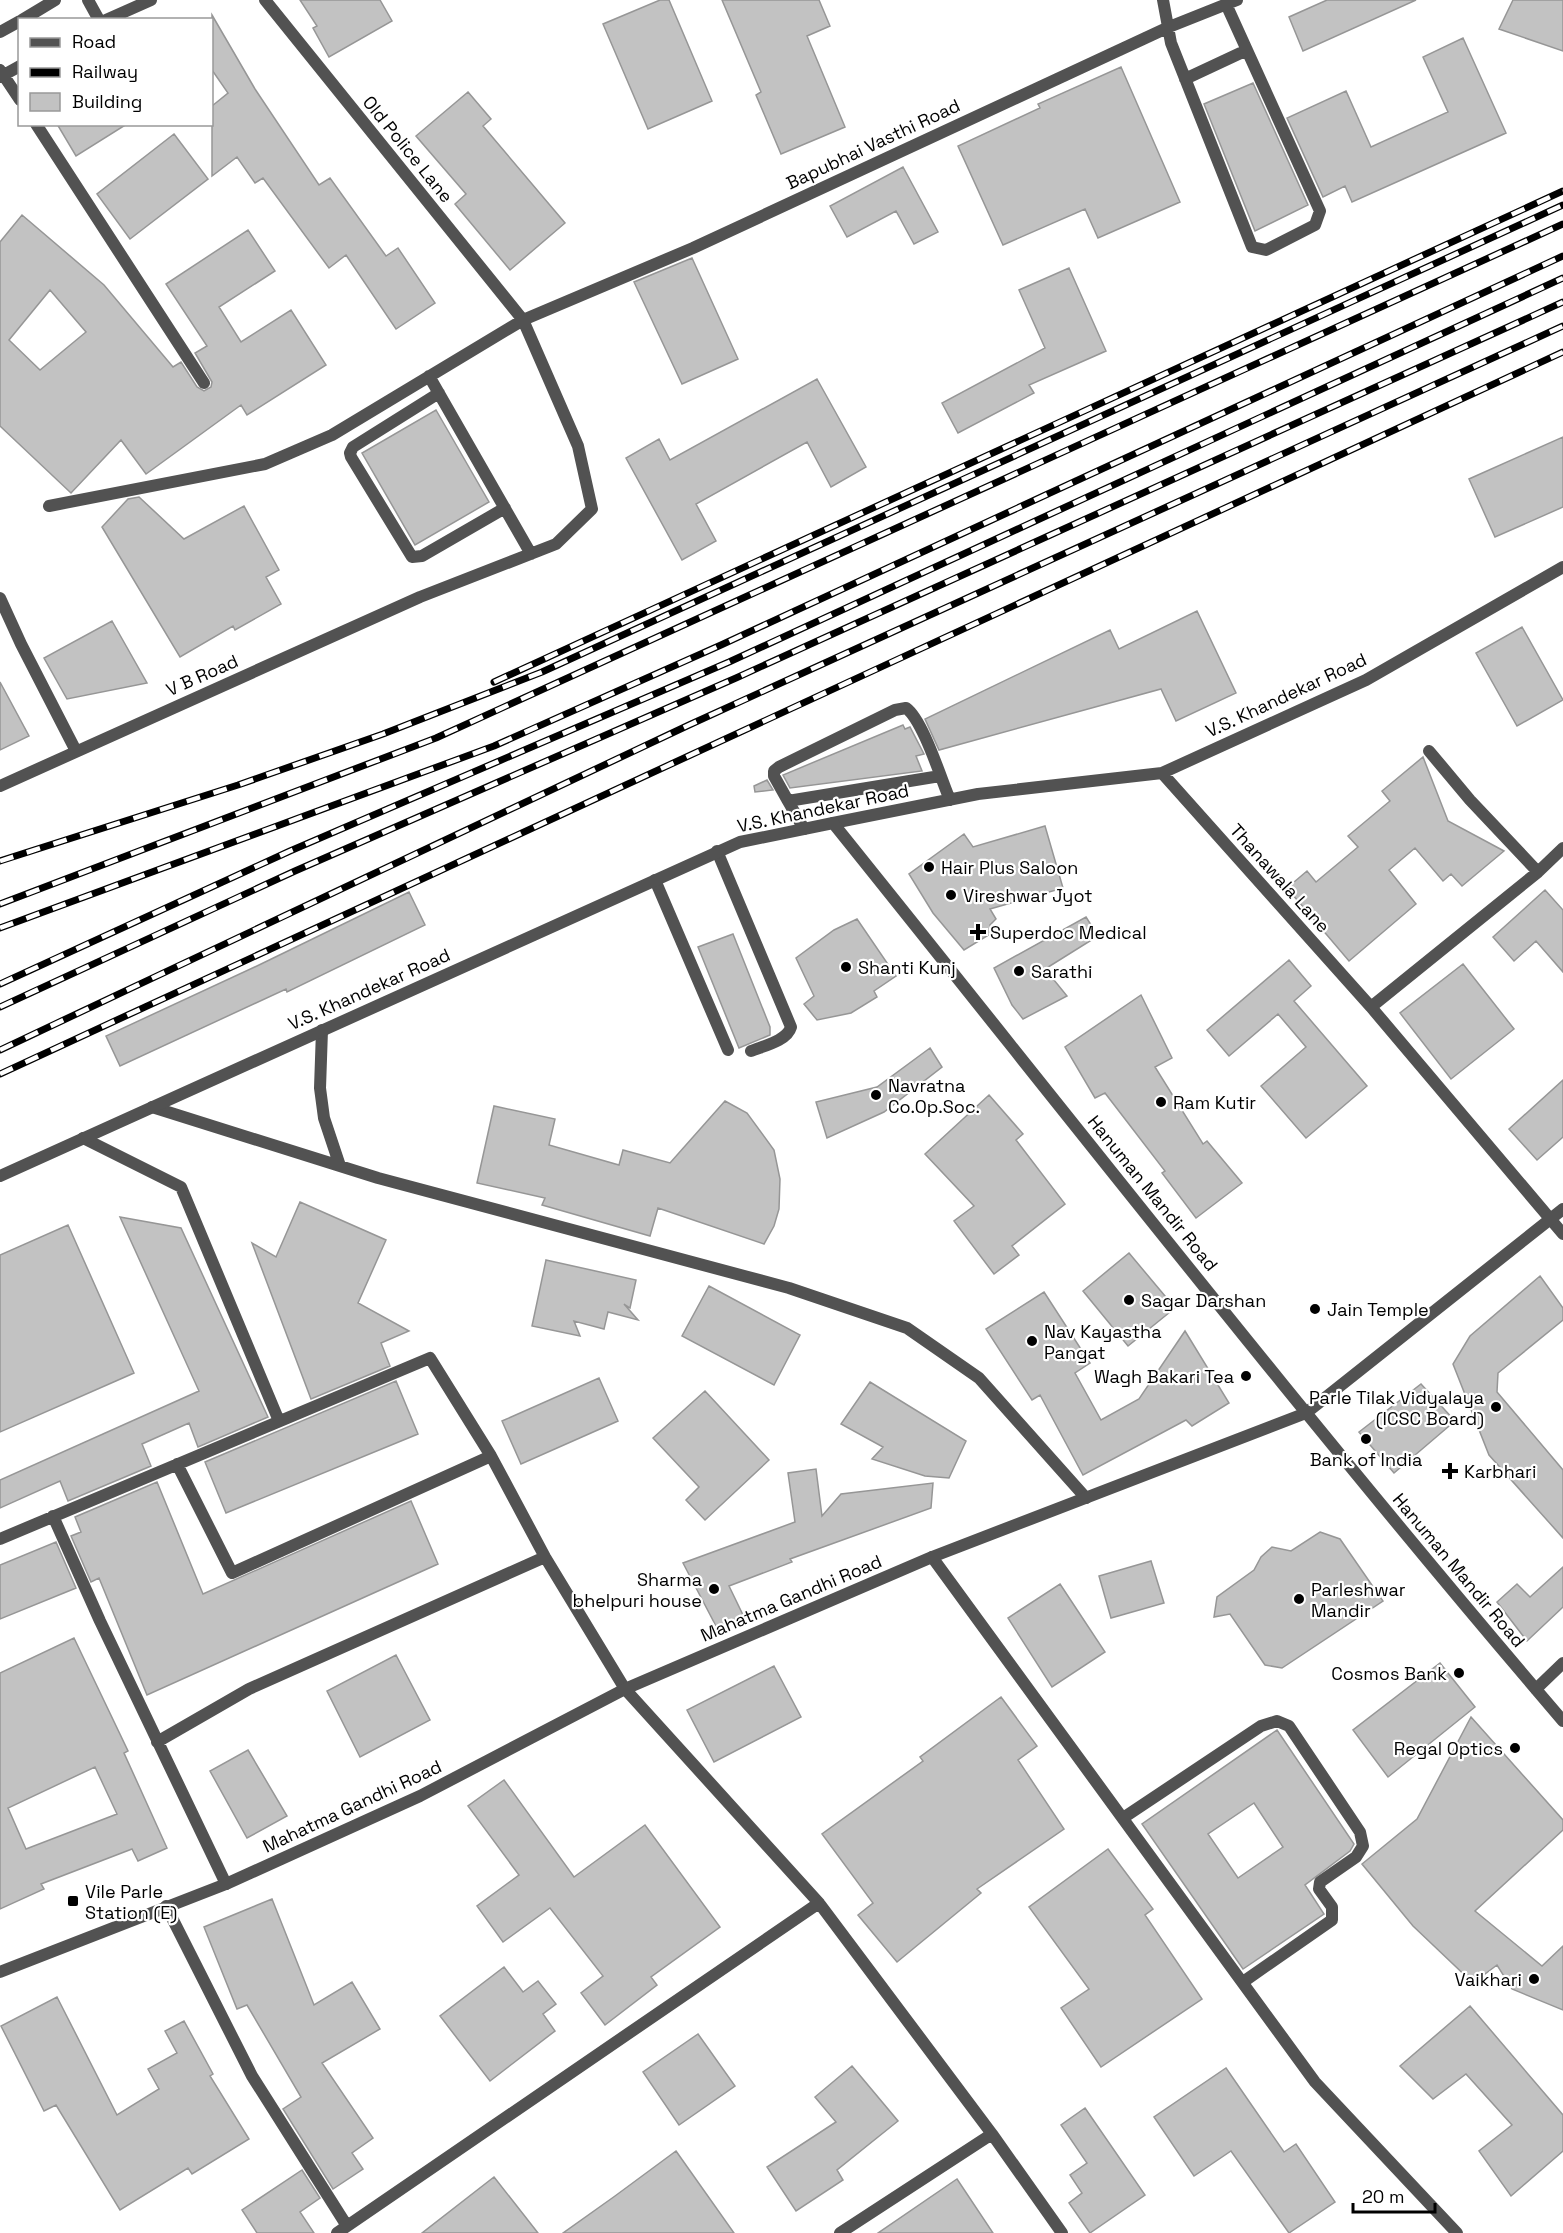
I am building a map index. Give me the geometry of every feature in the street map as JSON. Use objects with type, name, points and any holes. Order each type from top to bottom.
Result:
[{"type":"street","points":[[24,18],[55,0]]},
{"type":"street","points":[[88,0],[98,18]]},
{"type":"street","points":[[110,18],[151,0]]},
{"type":"street","name":"Old Police Lane","points":[[265,0],[523,320],[578,446],[592,509],[556,544],[531,554]]},
{"type":"street","points":[[1162,0],[1171,43],[1252,247],[1266,250],[1315,225],[1320,211],[1247,50],[1232,2]]},
{"type":"street","name":"Bapubhai Vasthi Road","points":[[523,320],[693,248],[1169,27],[1232,2]]},
{"type":"street","points":[[0,32],[18,22]]},
{"type":"street","points":[[1185,79],[1247,50]]},
{"type":"street","points":[[18,67],[1,74],[18,97]]},
{"type":"street","points":[[37,126],[204,383]]},
{"type":"street","points":[[49,506],[266,464],[332,435],[523,320]]},
{"type":"street","points":[[429,376],[531,554]]},
{"type":"street","points":[[439,393],[353,447],[351,457],[412,557],[422,556],[505,508]]},
{"type":"street","name":"V B Road","points":[[0,786],[420,597],[531,554]]},
{"type":"street","name":"V.S. Khandekar Road","points":[[0,1176],[740,842],[978,794],[1162,773],[1366,680],[1563,567]]},
{"type":"street","points":[[0,598],[76,751]]},
{"type":"street","points":[[804,829],[774,776],[774,771],[899,708],[906,708],[913,713],[950,800]]},
{"type":"street","points":[[1429,751],[1470,800],[1538,872]]},
{"type":"street","name":"Thanawala Lane","points":[[1162,773],[1371,1007],[1563,1234]]},
{"type":"street","points":[[788,801],[940,776]]},
{"type":"street","name":"Hanuman Mandir Road","points":[[834,823],[1306,1413],[1426,1560],[1563,1721]]},
{"type":"street","points":[[1371,1007],[1538,872],[1563,848]]},
{"type":"street","points":[[717,851],[791,1027],[791,1031],[786,1036],[751,1051]]},
{"type":"street","points":[[655,880],[728,1050]]},
{"type":"street","points":[[322,1030],[320,1088],[324,1118],[340,1166]]},
{"type":"street","points":[[152,1107],[378,1178],[789,1288],[907,1328],[979,1378],[1086,1498]]},
{"type":"street","points":[[83,1138],[181,1187],[279,1421]]},
{"type":"street","name":"Mahatma Gandhi Road","points":[[0,1972],[226,1884],[420,1796],[625,1689],[932,1557],[1306,1413],[1563,1209]]},
{"type":"street","points":[[0,1539],[430,1358],[491,1456],[545,1557],[625,1689],[819,1903],[992,2134],[1062,2233]]},
{"type":"street","points":[[177,1464],[232,1573],[491,1456]]},
{"type":"street","points":[[54,1516],[100,1622],[226,1884]]},
{"type":"street","points":[[157,1742],[249,1689],[545,1557]]},
{"type":"street","points":[[932,1557],[1315,2082],[1456,2233]]},
{"type":"street","points":[[1536,1689],[1563,1663]]},
{"type":"street","points":[[1122,1818],[1261,1726],[1277,1721],[1289,1726],[1360,1832],[1363,1846],[1356,1857],[1320,1882],[1319,1889],[1332,1907],[1332,1920],[1243,1982]]},
{"type":"street","points":[[166,1906],[252,2076],[342,2230],[819,1903]]},
{"type":"street","points":[[840,2233],[992,2134]]},
{"type":"building","points":[[300,0],[380,0],[392,21],[329,57],[313,28],[317,26]]},
{"type":"building","points":[[660,0],[669,0],[712,101],[648,129],[603,24]]},
{"type":"building","points":[[722,0],[819,0],[830,26],[807,36],[845,127],[781,154],[756,95],[761,92]]},
{"type":"building","points":[[1327,0],[1416,0],[1303,51],[1289,17]]},
{"type":"building","points":[[1513,0],[1563,0],[1563,51],[1499,29]]},
{"type":"building","points":[[212,15],[255,89],[319,185],[330,178],[386,256],[398,248],[435,303],[396,329],[346,255],[329,268],[263,178],[255,183],[237,157],[212,176],[213,105],[228,93],[213,71]]},
{"type":"building","points":[[1463,38],[1506,133],[1352,202],[1345,186],[1323,197],[1287,118],[1346,91],[1371,147],[1448,112],[1423,57]]},
{"type":"building","points":[[1121,67],[1180,202],[1098,238],[1085,209],[1003,245],[958,146],[1040,108],[1038,104]]},
{"type":"building","points":[[1253,83],[1308,205],[1255,231],[1204,104]]},
{"type":"building","points":[[468,92],[491,119],[483,126],[565,223],[510,270],[455,204],[466,194],[416,136]]},
{"type":"building","points":[[58,126],[124,126],[76,156]]},
{"type":"building","points":[[174,134],[208,179],[130,239],[97,194]]},
{"type":"building","points":[[903,167],[938,232],[914,244],[896,211],[847,237],[830,206]]},
{"type":"building","points":[[22,215],[104,285],[173,367],[181,362],[197,387],[204,391],[211,387],[212,382],[195,353],[207,346],[166,284],[248,230],[275,271],[219,307],[241,342],[291,310],[326,365],[247,415],[241,405],[146,474],[121,440],[71,493],[0,426],[0,242]],"holes":[[[50,290],[86,332],[40,370],[9,340]]]},
{"type":"building","points":[[692,258],[738,359],[682,384],[634,282]]},
{"type":"building","points":[[1069,268],[1106,351],[1029,385],[1034,393],[958,433],[942,403],[1045,348],[1019,290]]},
{"type":"building","points":[[817,379],[866,467],[831,487],[807,442],[696,504],[716,541],[682,560],[626,458],[659,439],[670,460]]},
{"type":"building","points":[[436,410],[489,502],[415,545],[362,453]]},
{"type":"building","points":[[1563,437],[1563,507],[1495,537],[1469,479]]},
{"type":"building","points":[[139,497],[184,539],[244,506],[279,570],[266,577],[281,604],[235,630],[233,626],[180,657],[102,527],[128,499]]},
{"type":"building","points":[[1197,611],[1236,693],[1176,721],[1161,689],[939,750],[925,719],[1110,630],[1119,649]]},
{"type":"building","points":[[112,621],[147,683],[67,699],[44,658]]},
{"type":"building","points":[[1522,627],[1563,700],[1517,726],[1476,653]]},
{"type":"building","points":[[0,682],[29,736],[0,750]]},
{"type":"building","points":[[903,725],[905,729],[910,727],[924,754],[916,756],[922,771],[790,788],[783,775]]},
{"type":"building","points":[[1423,757],[1448,821],[1504,851],[1462,886],[1451,874],[1443,881],[1415,848],[1389,870],[1416,904],[1349,961],[1287,888],[1307,871],[1316,882],[1358,847],[1348,836],[1390,801],[1382,791]]},
{"type":"building","points":[[767,780],[773,790],[755,792],[754,786]]},
{"type":"building","points":[[1045,826],[1063,888],[990,909],[996,919],[990,925],[992,933],[964,950],[933,913],[909,874],[964,834],[973,847]]},
{"type":"building","points":[[1545,890],[1563,910],[1563,972],[1536,941],[1514,961],[1493,937]]},
{"type":"building","points":[[409,892],[425,925],[287,992],[286,989],[120,1066],[106,1036]]},
{"type":"building","name":"Sarathi","points":[[1086,917],[1098,936],[1045,969],[1067,996],[1023,1019],[1012,1005],[994,968]]},
{"type":"building","name":"Shanti Kunj","points":[[857,919],[896,976],[874,991],[877,997],[851,1013],[817,1020],[804,1004],[814,996],[796,958],[834,930]]},
{"type":"building","points":[[733,934],[770,1027],[770,1035],[739,1048],[698,947]]},
{"type":"building","points":[[1289,960],[1311,986],[1294,1001],[1367,1086],[1306,1138],[1261,1086],[1306,1047],[1278,1014],[1229,1056],[1207,1030]]},
{"type":"building","points":[[1463,964],[1514,1029],[1451,1079],[1400,1013]]},
{"type":"building","points":[[1141,995],[1172,1058],[1155,1067],[1203,1144],[1207,1141],[1242,1183],[1196,1218],[1162,1173],[1165,1171],[1105,1093],[1095,1098],[1065,1047]]},
{"type":"building","name":"Navratna Co.Op.Soc.","points":[[930,1048],[942,1067],[884,1112],[827,1138],[816,1102],[877,1087]]},
{"type":"building","points":[[1563,1080],[1563,1137],[1537,1160],[1509,1129]]},
{"type":"building","points":[[989,1095],[1023,1134],[1016,1140],[1065,1204],[1012,1246],[1019,1255],[994,1274],[954,1221],[974,1206],[925,1154]]},
{"type":"building","points":[[725,1101],[747,1113],[774,1150],[780,1179],[779,1209],[774,1226],[764,1244],[658,1208],[650,1236],[542,1205],[545,1198],[477,1183],[494,1106],[555,1119],[549,1145],[619,1165],[623,1150],[670,1163]]},
{"type":"building","points":[[300,1202],[386,1240],[358,1303],[409,1331],[381,1343],[390,1366],[311,1399],[252,1243],[276,1257]]},
{"type":"building","points":[[120,1217],[181,1228],[268,1417],[198,1447],[189,1423],[142,1444],[151,1466],[68,1501],[60,1481],[0,1508],[0,1480],[199,1391]]},
{"type":"building","points":[[68,1225],[134,1373],[0,1432],[0,1255]]},
{"type":"building","name":"Sagar Darshan","points":[[1129,1253],[1175,1308],[1128,1346],[1083,1291]]},
{"type":"building","points":[[546,1260],[636,1280],[630,1308],[624,1304],[638,1320],[608,1312],[604,1329],[574,1321],[580,1336],[532,1326]]},
{"type":"building","name":"Parle Tilak Vidyalaya (ICSC Board)","points":[[1540,1276],[1563,1308],[1563,1320],[1498,1373],[1497,1392],[1563,1470],[1563,1538],[1489,1455],[1453,1364],[1470,1336]]},
{"type":"building","points":[[709,1286],[800,1335],[774,1385],[682,1336]]},
{"type":"building","points":[[1044,1292],[1090,1363],[1075,1373],[1101,1420],[1139,1399],[1185,1331],[1229,1403],[1192,1426],[1186,1420],[1083,1475],[1040,1395],[1032,1400],[986,1329]]},
{"type":"building","points":[[599,1378],[618,1421],[521,1464],[502,1421]]},
{"type":"building","points":[[396,1381],[418,1434],[226,1513],[205,1462]]},
{"type":"building","points":[[870,1382],[966,1441],[949,1478],[925,1476],[872,1459],[883,1447],[841,1424]]},
{"type":"building","points":[[1421,1384],[1455,1421],[1394,1473],[1359,1432]]},
{"type":"building","points":[[705,1391],[769,1460],[705,1520],[686,1500],[699,1487],[653,1438]]},
{"type":"building","points":[[816,1469],[822,1516],[841,1494],[933,1483],[931,1508],[790,1559],[792,1562],[729,1586],[743,1615],[717,1628],[683,1563],[795,1522],[788,1473]]},
{"type":"building","points":[[157,1482],[203,1594],[411,1501],[438,1564],[147,1695],[99,1578],[91,1582],[71,1536],[81,1532],[75,1517]]},
{"type":"building","name":"Parleshwar Mandir","points":[[1320,1532],[1340,1539],[1383,1601],[1282,1668],[1265,1665],[1230,1614],[1214,1617],[1217,1597],[1254,1570],[1261,1557],[1272,1547],[1291,1551]]},
{"type":"building","points":[[56,1542],[76,1588],[0,1619],[0,1565]]},
{"type":"building","points":[[1151,1561],[1164,1603],[1111,1618],[1099,1576]]},
{"type":"building","points":[[1563,1567],[1563,1607],[1527,1641],[1497,1602],[1517,1584],[1530,1597]]},
{"type":"building","points":[[1060,1584],[1105,1652],[1052,1687],[1008,1618]]},
{"type":"building","points":[[74,1638],[128,1751],[124,1753],[167,1848],[138,1861],[132,1849],[41,1884],[44,1889],[0,1909],[0,1673]],"holes":[[[95,1767],[117,1814],[26,1849],[8,1808]]]},
{"type":"building","points":[[396,1655],[430,1720],[360,1757],[327,1691]]},
{"type":"building","points":[[1440,1663],[1475,1707],[1388,1777],[1353,1730]]},
{"type":"building","points":[[774,1666],[801,1717],[714,1762],[687,1710]]},
{"type":"building","points":[[1001,1697],[1037,1746],[1018,1760],[1064,1829],[977,1889],[981,1893],[897,1962],[858,1915],[873,1903],[822,1834],[923,1761],[920,1757]]},
{"type":"building","points":[[1471,1717],[1563,1820],[1563,1830],[1475,1911],[1542,1966],[1563,1946],[1563,2010],[1512,1989],[1497,1965],[1473,1983],[1413,1926],[1362,1864],[1417,1819]]},
{"type":"building","points":[[1277,1730],[1354,1844],[1350,1851],[1305,1885],[1324,1914],[1243,1969],[1142,1824]],"holes":[[[1254,1803],[1283,1847],[1238,1878],[1208,1834]]]},
{"type":"building","points":[[248,1750],[287,1816],[247,1838],[210,1771]]},
{"type":"building","points":[[504,1780],[574,1877],[645,1825],[720,1927],[651,1977],[657,1985],[605,2025],[581,1993],[603,1976],[550,1908],[503,1942],[477,1906],[519,1875],[468,1806]]},
{"type":"building","points":[[1108,1849],[1153,1909],[1145,1915],[1202,1999],[1101,2067],[1061,2008],[1089,1989],[1029,1907]]},
{"type":"building","points":[[272,1899],[314,2005],[352,1982],[380,2029],[322,2063],[373,2138],[352,2153],[363,2169],[333,2189],[283,2109],[301,2097],[247,2005],[237,2009],[204,1927]]},
{"type":"building","points":[[504,1967],[523,1992],[538,1981],[556,2004],[543,2014],[555,2031],[490,2081],[440,2016]]},
{"type":"building","points":[[57,1997],[117,2115],[159,2089],[148,2069],[177,2053],[165,2031],[184,2021],[213,2074],[210,2076],[249,2139],[192,2174],[188,2168],[120,2210],[56,2105],[44,2111],[1,2026]]},
{"type":"building","points":[[1470,2006],[1563,2115],[1563,2151],[1511,2196],[1479,2151],[1512,2125],[1466,2074],[1433,2099],[1400,2066]]},
{"type":"building","points":[[698,2034],[735,2086],[679,2125],[643,2072]]},
{"type":"building","points":[[852,2066],[898,2121],[837,2170],[843,2180],[796,2211],[767,2167],[836,2122],[815,2097]]},
{"type":"building","points":[[1226,2068],[1284,2152],[1296,2144],[1335,2202],[1289,2233],[1231,2151],[1194,2176],[1154,2117]]},
{"type":"building","points":[[1085,2108],[1145,2195],[1090,2233],[1069,2203],[1082,2193],[1070,2175],[1087,2163],[1061,2125]]},
{"type":"building","points":[[676,2151],[734,2233],[563,2233],[615,2196]]},
{"type":"building","points":[[302,2170],[320,2198],[300,2212],[314,2233],[257,2233],[242,2210]]},
{"type":"building","points":[[494,2177],[538,2233],[422,2233]]},
{"type":"building","points":[[957,2179],[993,2233],[878,2233]]},
{"type":"railway","points":[[494,682],[1563,191]]},
{"type":"railway","points":[[0,861],[238,785],[383,734],[542,672],[1563,205]]},
{"type":"railway","points":[[0,904],[436,738],[1563,224]]},
{"type":"railway","points":[[0,928],[494,746],[721,645],[1563,256]]},
{"type":"railway","points":[[0,984],[290,851],[729,662],[1563,278]]},
{"type":"railway","points":[[0,1007],[295,871],[736,678],[1563,302]]},
{"type":"railway","points":[[0,1050],[689,725],[1563,326]]},
{"type":"railway","points":[[0,1074],[1563,352]]},
{"type":"place","name":"Hair Plus Saloon","points":[[929,867]]},
{"type":"place","name":"Vireshwar Jyot","points":[[951,895]]},
{"type":"place","name":"Superdoc Medical","points":[[978,932]]},
{"type":"place","name":"Shanti Kunj","points":[[846,967]]},
{"type":"place","name":"Sarathi","points":[[1019,971]]},
{"type":"place","name":"Navratna Co.Op.Soc.","points":[[876,1095]]},
{"type":"place","name":"Ram Kutir","points":[[1161,1102]]},
{"type":"place","name":"Sagar Darshan","points":[[1129,1300]]},
{"type":"place","name":"Jain Temple","points":[[1315,1309]]},
{"type":"place","name":"Nav Kayastha Pangat","points":[[1032,1341]]},
{"type":"place","name":"Wagh Bakari Tea","points":[[1246,1376]]},
{"type":"place","name":"Parle Tilak Vidyalaya (ICSC Board)","points":[[1496,1407]]},
{"type":"place","name":"Bank of India","points":[[1366,1439]]},
{"type":"place","name":"Karbhari","points":[[1450,1471]]},
{"type":"place","name":"Sharma bhelpuri house","points":[[714,1589]]},
{"type":"place","name":"Parleshwar Mandir","points":[[1299,1599]]},
{"type":"place","name":"Cosmos Bank","points":[[1459,1673]]},
{"type":"place","name":"Regal Optics","points":[[1515,1748]]},
{"type":"place","name":"Vile Parle Station (E)","points":[[73,1901]]},
{"type":"place","name":"Vaikhari","points":[[1534,1979]]}]
